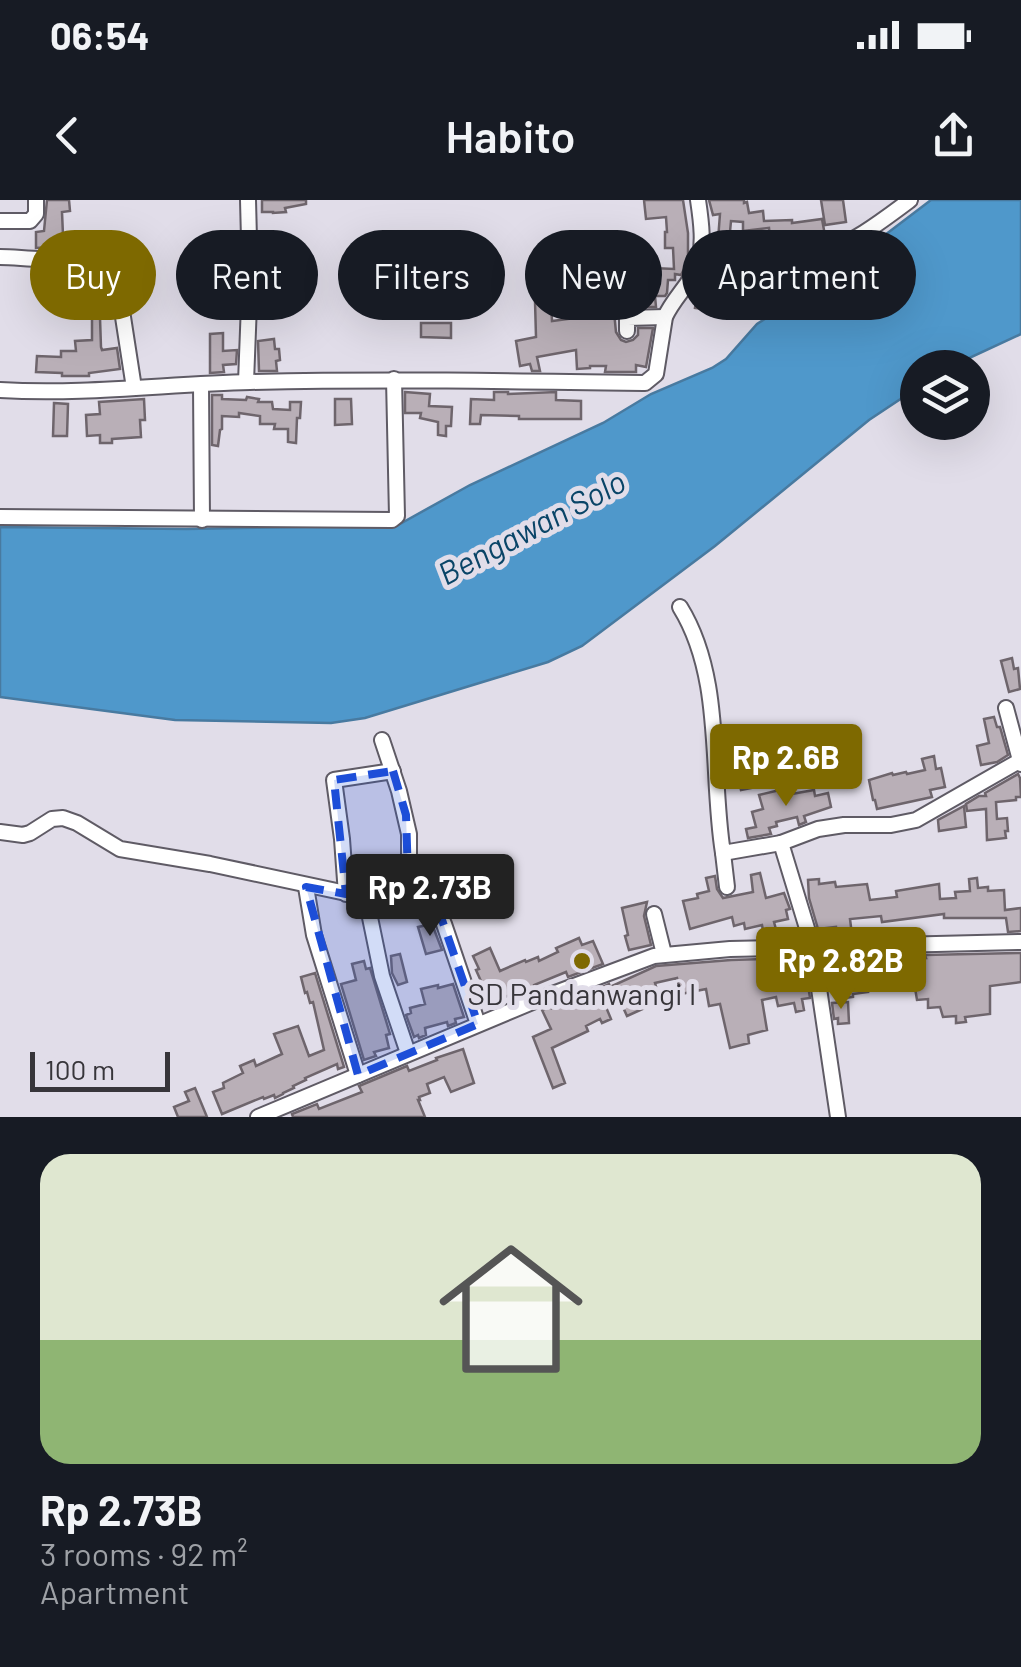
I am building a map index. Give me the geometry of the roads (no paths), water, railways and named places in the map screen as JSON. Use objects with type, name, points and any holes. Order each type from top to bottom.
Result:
[{"type":"street","points":[[0,222],[30,221],[36,214],[36,200]]},
{"type":"street","points":[[246,382],[248,200]]},
{"type":"street","points":[[698,200],[700,230]]},
{"type":"street","points":[[866,230],[910,200]]},
{"type":"street","points":[[0,257],[45,259],[94,254],[108,260],[123,317],[134,388]]},
{"type":"street","points":[[0,390],[73,392],[246,382],[394,380],[645,383],[656,374],[665,318],[682,287]]},
{"type":"street","points":[[626,320],[627,325],[654,320]]},
{"type":"street","points":[[0,517],[395,518],[394,380]]},
{"type":"street","points":[[201,385],[202,520]]},
{"type":"street","points":[[680,608],[694,629],[711,703],[727,887]]},
{"type":"street","points":[[723,853],[781,843],[818,828],[916,820],[1021,762],[1006,708]]},
{"type":"street","points":[[382,740],[410,834],[410,907]]},
{"type":"street","points":[[346,894],[334,780],[393,772]]},
{"type":"street","points":[[0,832],[30,833],[52,819],[63,818],[120,848],[435,912],[441,917],[478,1024]]},
{"type":"street","points":[[781,843],[814,948],[838,1117]]},
{"type":"street","points":[[306,886],[314,935],[358,1075]]},
{"type":"street","points":[[366,898],[382,976],[408,1053]]},
{"type":"street","points":[[654,914],[664,954]]},
{"type":"street","points":[[258,1117],[478,1024],[639,960],[664,954],[1021,942]]},
{"type":"water","name":"Bengawan Solo","points":[[931,200],[1021,200],[1021,334],[987,350],[900,350],[900,399],[582,646],[548,662],[365,718],[331,723],[175,720],[0,697],[0,527],[398,525],[470,485],[603,423],[651,394],[712,368],[763,320],[916,320],[916,230],[891,230]]},
{"type":"place","name":"SD Pandanwangi I","points":[[582,961]]}]
